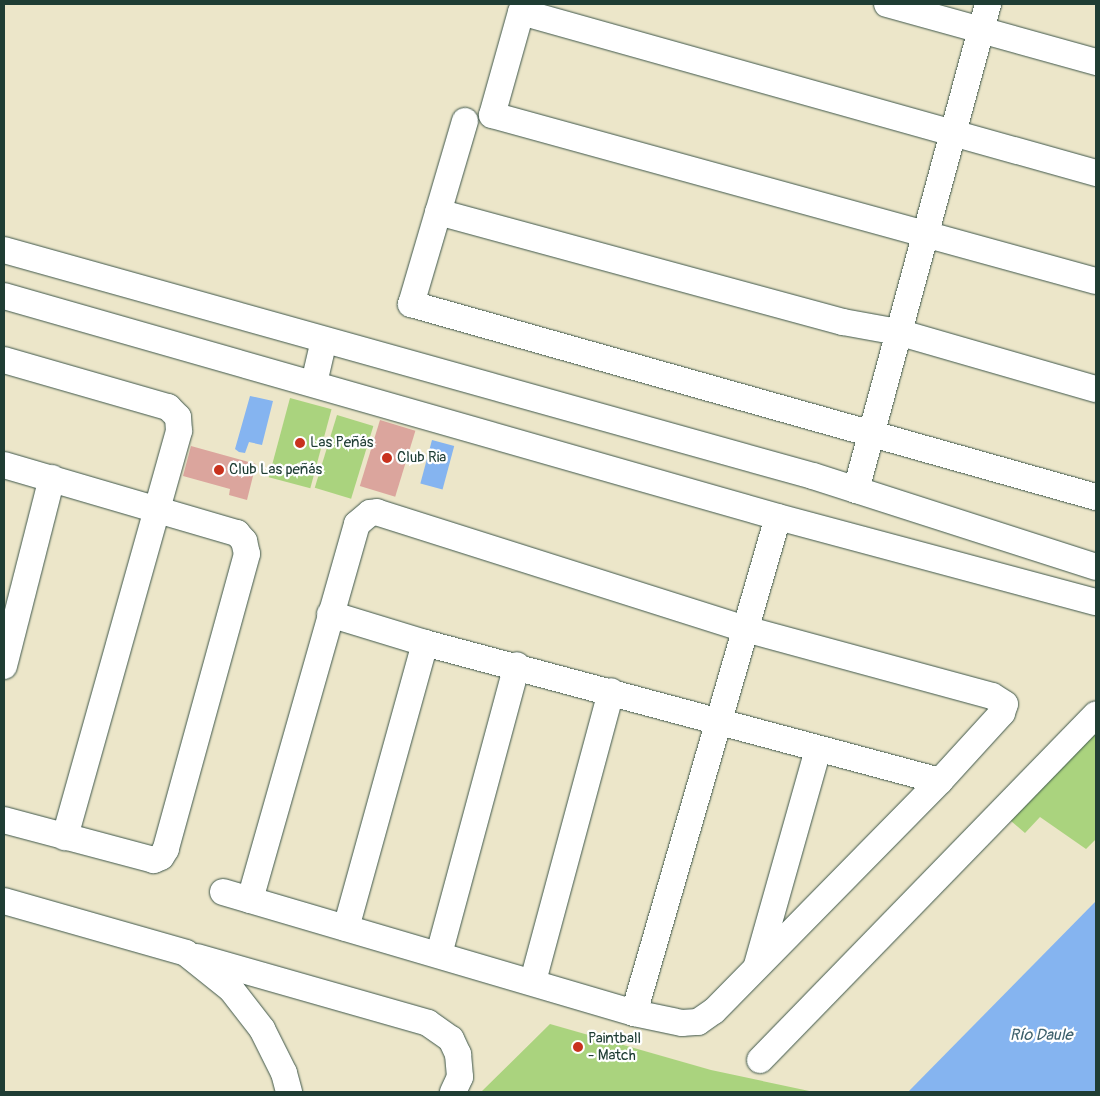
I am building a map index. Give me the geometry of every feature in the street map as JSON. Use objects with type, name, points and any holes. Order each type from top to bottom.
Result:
[{"type":"street","points":[[887,4],[1096,62]]},
{"type":"street","points":[[856,490],[988,4]]},
{"type":"street","points":[[1096,173],[521,12],[492,115],[1096,281]]},
{"type":"street","points":[[464,121],[411,304],[871,432],[1096,497]]},
{"type":"street","points":[[438,212],[843,322],[898,332],[1096,389]]},
{"type":"street","points":[[4,250],[856,490],[1096,567]]},
{"type":"street","points":[[4,296],[778,517],[1096,602]]},
{"type":"street","points":[[314,383],[324,340]]},
{"type":"street","points":[[4,360],[168,407],[178,417],[179,431],[156,507],[65,836]]},
{"type":"street","points":[[4,465],[156,507],[237,532],[244,541],[247,554],[166,849],[161,857],[154,860],[4,820]]},
{"type":"street","points":[[4,666],[52,478]]},
{"type":"street","points":[[223,892],[250,900],[346,928],[533,981],[634,1013],[682,1023],[698,1022],[714,1011],[940,780],[1002,713],[1003,702],[745,629],[378,512],[362,518],[357,524],[250,900]]},
{"type":"street","points":[[634,1013],[717,721],[778,517]]},
{"type":"street","points":[[330,614],[425,642],[517,665],[818,749],[940,780]]},
{"type":"street","points":[[346,928],[425,642]]},
{"type":"street","points":[[439,954],[517,665]]},
{"type":"street","points":[[533,981],[611,691]]},
{"type":"street","points":[[760,1060],[1096,714]]},
{"type":"street","points":[[756,968],[818,749]]},
{"type":"street","points":[[4,901],[428,1022],[451,1039],[458,1054],[460,1077],[453,1092]]},
{"type":"street","points":[[186,954],[231,989],[262,1029],[284,1073],[289,1092]]},
{"type":"green space","name":"Las Peñás","points":[[290,398],[332,409],[310,488],[269,477]]},
{"type":"green space","points":[[337,415],[373,426],[351,499],[315,488]]},
{"type":"green space","points":[[1096,726],[1096,839],[1086,849],[1040,817],[1025,833],[1004,815]]},
{"type":"green space","name":"Paintball - Match","points":[[550,1024],[711,1070],[814,1092],[481,1092]]},
{"type":"water","points":[[250,396],[273,401],[262,445],[249,442],[245,453],[235,449]]},
{"type":"water","points":[[432,440],[454,446],[443,489],[420,483]]},
{"type":"water","name":"Río Daule","points":[[1096,901],[1096,1092],[908,1092]]},
{"type":"building","name":"Club Ria","points":[[380,420],[415,431],[395,497],[360,486]]},
{"type":"building","name":"Club Las peñás","points":[[191,446],[256,464],[247,500],[229,495],[230,489],[183,476]]},
{"type":"place","name":"Las Peñás","points":[[300,443]]},
{"type":"place","name":"Club Ria","points":[[387,458]]},
{"type":"place","name":"Club Las peñás","points":[[219,470]]},
{"type":"place","name":"Paintball - Match","points":[[578,1047]]}]
